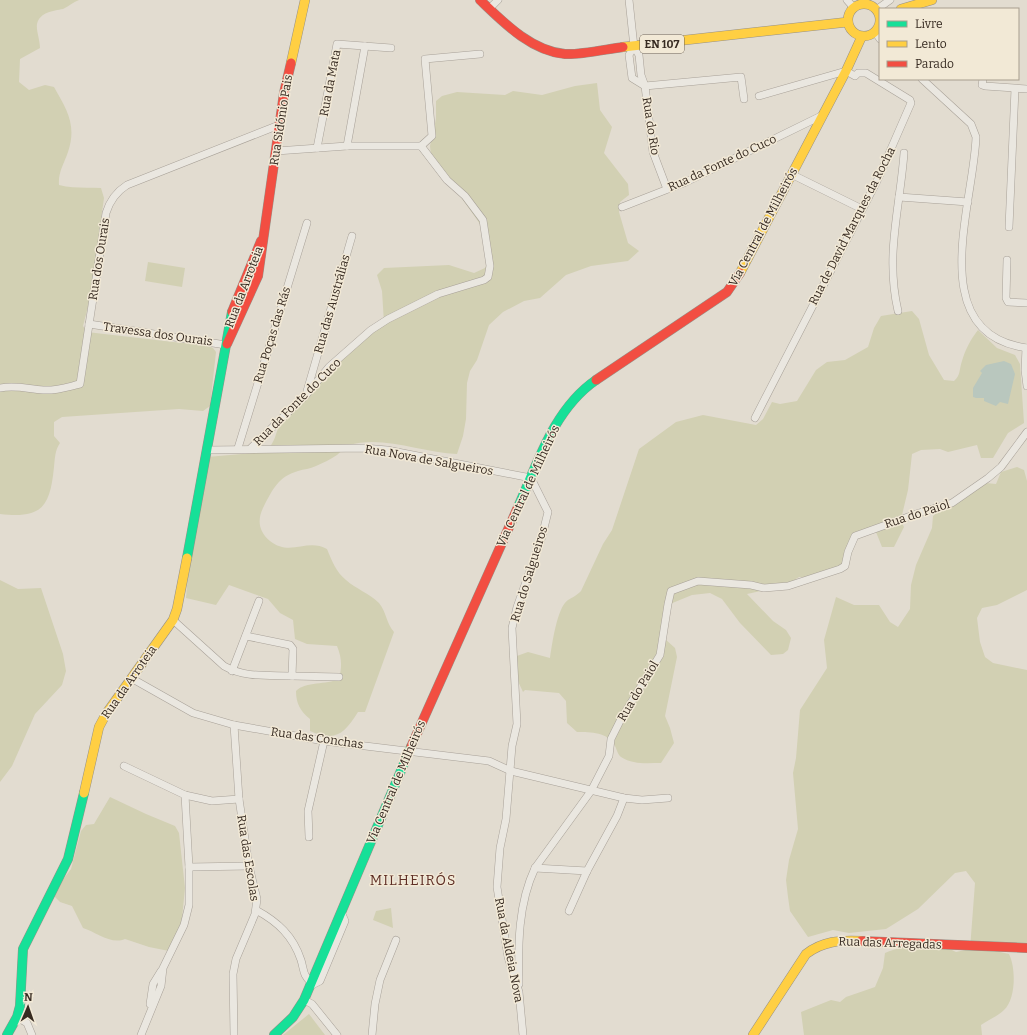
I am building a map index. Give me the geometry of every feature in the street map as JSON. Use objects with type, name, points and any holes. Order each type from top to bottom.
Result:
[{"type":"main road","name":"Rua Sidónio Pais","points":[[261,241],[284,93],[305,0]]},
{"type":"main road","name":"EN 107","points":[[480,0],[524,39],[558,52],[572,54],[848,22]]},
{"type":"main road","points":[[904,8],[932,0]]},
{"type":"main road","points":[[877,36],[862,36],[851,30],[848,22],[849,14],[854,8],[860,5],[867,5],[878,13]]},
{"type":"main road","name":"Via Central de Milheirós","points":[[274,1035],[293,1017],[304,1000],[409,750],[551,433],[561,416],[572,402],[591,384],[728,292],[734,284],[846,71],[862,36]]},
{"type":"main road","name":"Rua da Arroteia","points":[[7,1035],[17,1017],[20,998],[23,949],[68,859],[99,727],[131,678],[173,620],[180,597],[198,488],[207,450],[226,345],[226,333],[261,241]]},
{"type":"main road","name":"Rua das Arregadas","points":[[753,1035],[802,958],[810,950],[825,943],[839,940],[1027,948]]},
{"type":"street","points":[[489,9],[498,0]]},
{"type":"street","name":"Rua do Rio","points":[[629,0],[634,47],[629,55],[632,78],[645,86],[653,152],[667,189]]},
{"type":"street","points":[[847,0],[854,8]]},
{"type":"street","points":[[883,8],[890,0]]},
{"type":"street","name":"Rua da Mata","points":[[317,148],[337,44],[391,48]]},
{"type":"street","points":[[347,146],[365,46]]},
{"type":"street","points":[[276,150],[347,146],[421,146],[432,136],[425,59],[480,54]]},
{"type":"street","points":[[758,96],[846,71]]},
{"type":"street","name":"Rua de David Marques da Rocha","points":[[755,418],[862,209],[912,103],[910,100],[866,73],[855,76],[846,71]]},
{"type":"street","points":[[645,86],[741,77],[744,99]]},
{"type":"street","points":[[923,80],[971,124],[974,130],[975,145],[961,246],[962,287],[966,300],[979,324],[988,333],[1006,343],[1027,348],[1025,370],[1027,386]]},
{"type":"street","points":[[983,80],[982,85],[985,86],[1027,89]]},
{"type":"street","points":[[1009,227],[1015,88]]},
{"type":"street","name":"Rua da Fonte do Cuco","points":[[622,207],[686,182],[821,116]]},
{"type":"street","name":"Rua dos Ourais","points":[[0,388],[16,386],[44,391],[60,390],[80,384],[106,213],[112,198],[119,190],[128,185],[279,125]]},
{"type":"street","name":"Rua da Fonte do Cuco","points":[[252,448],[306,395],[329,367],[371,330],[388,319],[438,294],[484,280],[488,277],[490,266],[483,220],[465,196],[447,180],[421,146]]},
{"type":"street","points":[[898,311],[892,278],[892,256],[904,153]]},
{"type":"street","points":[[791,174],[862,209]]},
{"type":"street","points":[[899,197],[968,202]]},
{"type":"street","name":"Rua Poças das Rás","points":[[238,448],[307,223]]},
{"type":"street","name":"Rua das Austrálias","points":[[306,395],[352,236]]},
{"type":"street","points":[[1007,260],[1006,298],[1008,302],[1027,303]]},
{"type":"street","name":"Travessa dos Ourais","points":[[89,324],[226,345]]},
{"type":"street","name":"Rua do Paiol","points":[[519,992],[518,947],[522,909],[530,878],[535,868],[591,791],[609,756],[611,739],[621,719],[660,655],[671,591],[698,581],[764,588],[788,586],[840,569],[845,566],[848,552],[855,536],[919,513],[952,504],[1001,467],[1027,432]]},
{"type":"street","name":"Rua Nova de Salgueiros","points":[[207,450],[238,448],[364,448],[387,450],[531,478]]},
{"type":"street","name":"Rua do Salgueiros","points":[[511,771],[512,746],[517,724],[518,709],[512,628],[517,607],[541,540],[548,512],[531,478]]},
{"type":"street","points":[[232,671],[259,601]]},
{"type":"street","points":[[173,620],[224,666],[232,671],[253,675],[339,677]]},
{"type":"street","points":[[246,636],[290,645],[293,649],[292,676]]},
{"type":"street","name":"Rua das Conchas","points":[[131,678],[193,713],[234,725],[324,741],[409,750],[489,761],[511,771],[624,798],[642,800],[668,798]]},
{"type":"street","name":"Rua das Escolas","points":[[234,725],[239,799],[249,866],[257,899],[256,910],[236,959],[233,974],[234,1035]]},
{"type":"street","points":[[309,837],[308,811],[324,741]]},
{"type":"street","points":[[124,766],[185,796],[212,801],[239,799]]},
{"type":"street","name":"Rua da Aldeia Nova","points":[[511,771],[506,819],[500,848],[497,887],[508,957],[519,992],[523,1035]]},
{"type":"street","points":[[141,1035],[161,986],[163,968],[184,925],[189,905],[189,868],[185,796]]},
{"type":"street","points":[[569,911],[587,871],[617,816],[624,798]]},
{"type":"street","points":[[189,868],[249,866]]},
{"type":"street","points":[[535,868],[587,871]]},
{"type":"street","points":[[256,910],[272,919],[284,929],[293,941],[303,973],[310,984]]},
{"type":"street","points":[[372,1035],[375,1004],[380,980],[396,940]]},
{"type":"street","points":[[304,1000],[312,1004],[336,1035]]},
{"type":"street","points":[[17,1017],[27,1023],[32,1035]]},
{"type":"shaded area","points":[[0,0],[79,0],[63,9],[55,10],[41,17],[37,24],[40,48],[20,59],[19,82],[29,90],[45,85],[54,87],[67,111],[71,126],[71,142],[60,172],[59,185],[101,188],[104,198],[90,299],[83,326],[87,332],[182,343],[203,343],[213,348],[216,352],[210,406],[203,411],[179,409],[62,417],[54,422],[54,436],[60,443],[56,451],[50,492],[42,507],[35,512],[15,515],[0,514]]},
{"type":"shaded area","points":[[597,83],[600,110],[612,127],[604,153],[628,184],[629,195],[620,202],[619,212],[628,243],[639,251],[628,261],[591,266],[566,275],[540,298],[524,301],[503,312],[489,325],[477,360],[470,371],[467,383],[466,419],[463,436],[457,454],[389,443],[362,442],[349,445],[337,455],[324,462],[312,468],[300,470],[281,480],[273,489],[262,511],[260,516],[261,529],[270,541],[277,545],[292,548],[312,545],[327,549],[335,566],[343,577],[379,603],[384,610],[389,625],[394,632],[365,712],[358,712],[344,731],[333,736],[326,736],[310,731],[310,719],[299,706],[296,691],[311,684],[339,679],[341,662],[337,646],[307,644],[295,639],[293,620],[280,613],[268,599],[229,585],[216,605],[186,598],[189,562],[207,457],[264,452],[272,444],[281,422],[295,405],[332,369],[384,323],[382,291],[377,275],[384,268],[449,265],[474,273],[485,268],[488,263],[480,224],[431,155],[430,146],[436,119],[436,101],[442,96],[457,92],[505,95],[513,91],[542,95],[575,86]]},
{"type":"shaded area","points":[[148,262],[185,268],[182,287],[145,281]]},
{"type":"shaded area","points":[[912,311],[919,319],[929,355],[944,380],[954,381],[958,376],[963,357],[978,330],[997,348],[1015,355],[1020,364],[1024,423],[1008,433],[993,458],[981,458],[977,445],[948,452],[940,449],[921,450],[912,454],[908,490],[902,515],[899,517],[904,527],[894,547],[882,547],[876,532],[863,532],[851,540],[846,560],[838,568],[813,577],[799,577],[787,585],[747,594],[773,621],[786,630],[791,638],[788,650],[783,654],[771,655],[740,623],[722,599],[710,593],[692,595],[670,604],[665,639],[675,648],[677,657],[665,716],[674,743],[661,763],[641,763],[626,760],[618,754],[612,741],[604,735],[577,732],[567,723],[566,701],[559,693],[525,690],[523,692],[510,664],[514,657],[528,652],[550,658],[561,610],[568,600],[581,591],[603,544],[612,530],[639,449],[676,422],[703,415],[756,425],[763,419],[772,402],[780,404],[797,401],[816,370],[827,362],[845,360],[868,347],[874,328],[881,316]]},
{"type":"shaded area","points":[[1004,361],[1011,364],[1015,374],[1008,404],[1000,402],[996,406],[984,401],[984,398],[973,397],[973,388],[982,373],[980,371],[986,365]]},
{"type":"shaded area","points":[[1017,467],[1024,470],[1027,481],[1027,590],[997,605],[982,608],[977,618],[980,642],[985,657],[993,663],[1027,670],[1027,944],[1005,946],[1000,952],[1009,954],[1013,967],[1014,983],[1011,999],[1002,1012],[981,1025],[982,1035],[804,1035],[801,1012],[831,1000],[840,1002],[846,997],[875,987],[883,968],[885,953],[920,945],[939,946],[956,952],[970,949],[975,883],[966,871],[955,873],[918,909],[886,929],[849,933],[833,930],[808,937],[790,911],[786,880],[789,860],[798,829],[793,773],[796,758],[800,710],[827,668],[824,640],[836,597],[854,605],[879,605],[890,622],[898,627],[910,609],[911,585],[916,565],[932,528],[933,516],[976,482],[996,484],[1001,472]]},
{"type":"shaded area","points":[[0,580],[18,589],[41,588],[63,654],[66,671],[62,685],[35,714],[12,766],[0,782]]},
{"type":"shaded area","points":[[110,797],[175,826],[179,833],[185,888],[181,928],[169,951],[149,947],[125,939],[109,939],[83,928],[72,906],[60,902],[52,894],[71,869],[81,831],[86,825],[94,824]]},
{"type":"shaded area","points":[[391,908],[393,928],[373,920],[376,911]]},
{"type":"shaded area","points":[[309,1014],[325,1035],[283,1035]]},
{"type":"traffic: fast","points":[[187,558],[232,312]]},
{"type":"traffic: fast","points":[[518,507],[540,455],[558,421],[581,392],[596,380]]},
{"type":"traffic: fast","points":[[274,1035],[293,1017],[304,1000],[411,747]]},
{"type":"traffic: fast","points":[[7,1035],[17,1017],[20,1006],[23,949],[68,859],[84,793]]},
{"type":"traffic: slow","points":[[291,63],[305,0]]},
{"type":"traffic: slow","points":[[904,8],[932,0]]},
{"type":"traffic: slow","points":[[879,14],[870,5],[861,4],[855,7],[848,17],[848,23],[851,29],[861,36],[870,35],[879,26]]},
{"type":"traffic: slow","points":[[623,47],[848,22]]},
{"type":"traffic: slow","points":[[740,273],[846,71],[862,36]]},
{"type":"traffic: slow","points":[[84,793],[99,727],[106,714],[173,620],[177,609],[187,558]]},
{"type":"traffic: slow","points":[[753,1035],[806,954],[819,946],[832,942],[861,941]]},
{"type":"traffic: jam","points":[[480,0],[518,34],[553,52],[578,54],[623,47]]},
{"type":"traffic: jam","points":[[227,344],[258,276],[284,93],[291,63]]},
{"type":"traffic: jam","points":[[232,312],[261,241]]},
{"type":"traffic: jam","points":[[596,380],[727,292],[740,273]]},
{"type":"traffic: jam","points":[[411,747],[518,507]]},
{"type":"traffic: jam","points":[[861,941],[1027,948]]},
{"type":"district","name":"MILHEIRÓS","points":[[413,880]]}]
